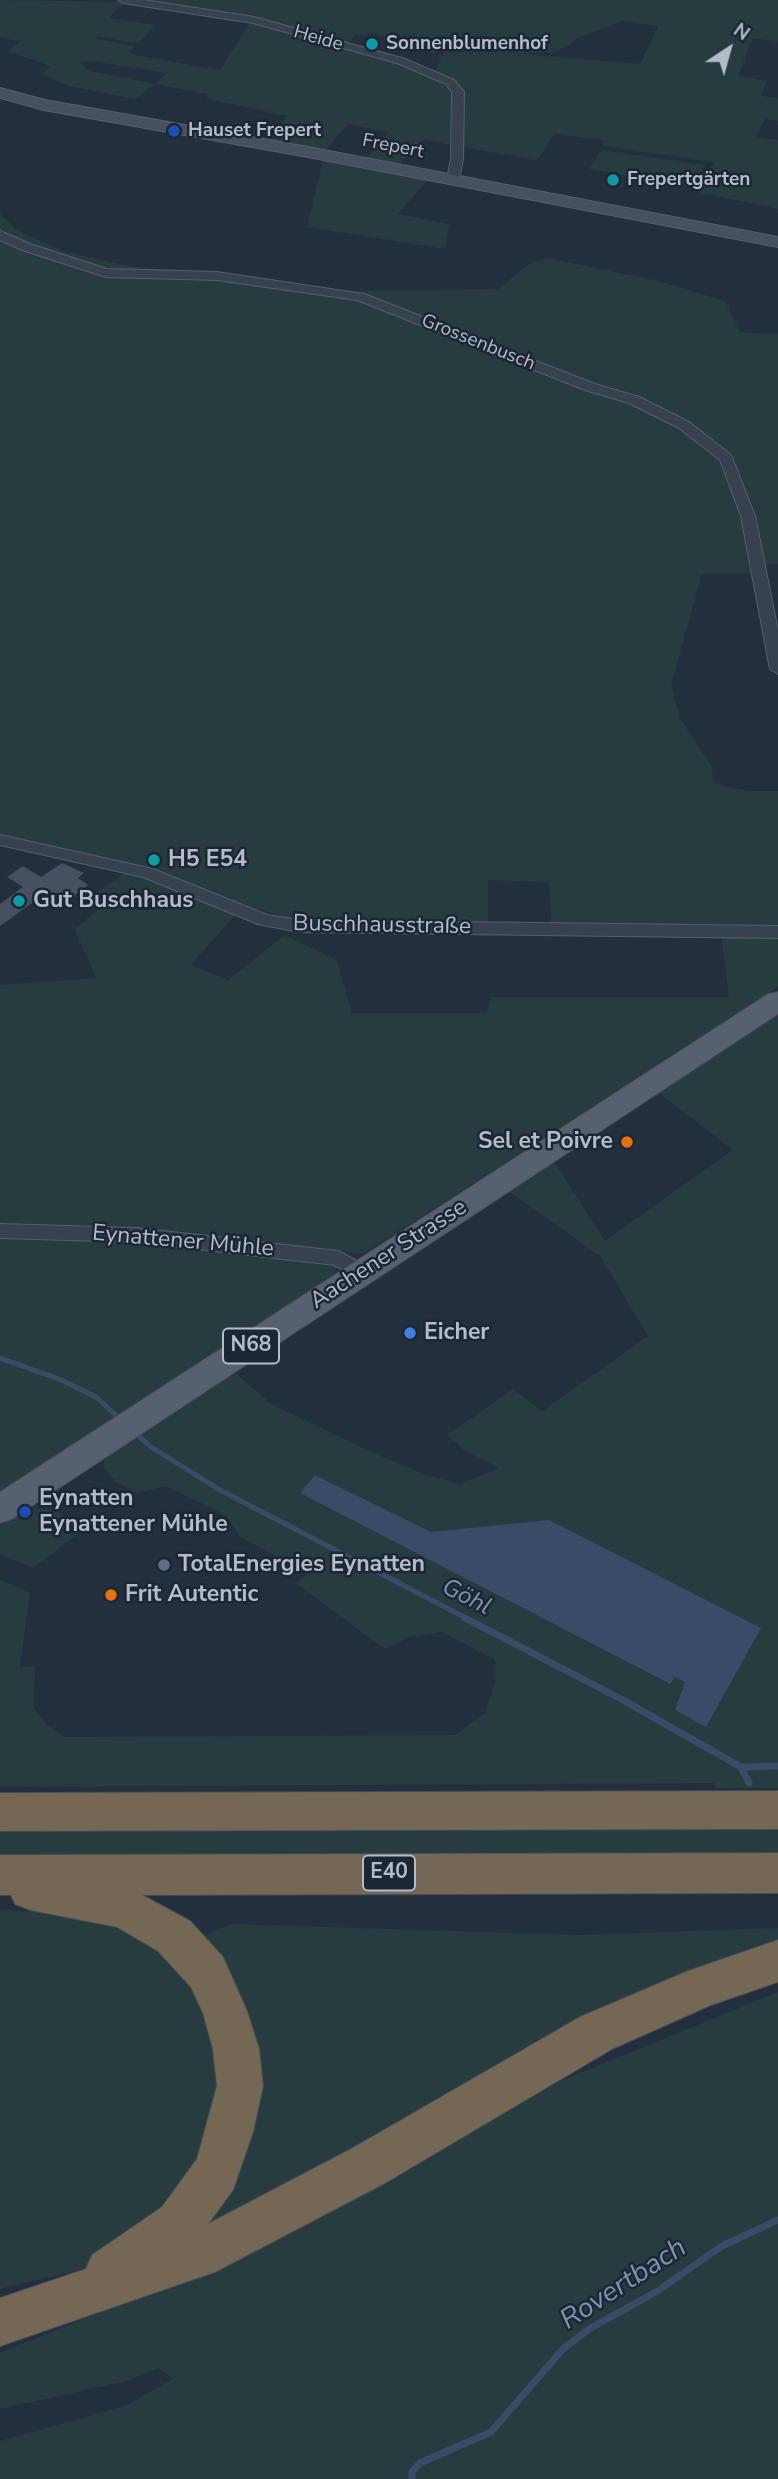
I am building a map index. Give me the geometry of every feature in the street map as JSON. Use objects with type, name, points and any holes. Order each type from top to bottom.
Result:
[{"type":"highway","points":[[0,1812],[764,1810]]},
{"type":"highway","name":"E40","points":[[0,1875],[778,1873]]},
{"type":"highway","points":[[0,1881],[124,1908],[174,1936],[207,1972],[225,2011],[236,2049],[240,2085],[230,2132],[216,2173],[179,2224],[75,2296]]},
{"type":"highway","points":[[0,2322],[198,2255],[368,2166],[596,2033],[704,1986],[778,1961]]},
{"type":"main road","name":"Aachener Strasse","points":[[0,1509],[778,1002]]},
{"type":"street","name":"Heide","points":[[123,0],[254,20],[401,61],[450,82],[458,92],[457,159],[453,180]]},
{"type":"street","name":"Frepert","points":[[0,93],[44,105],[778,242]]},
{"type":"street","name":"Grossenbusch","points":[[0,235],[26,247],[106,273],[217,276],[360,297],[590,387],[634,400],[684,425],[726,458],[748,516],[778,669]]},
{"type":"street","name":"Buschhausstraße","points":[[0,840],[147,873],[264,920],[299,926],[778,932]]},
{"type":"street","name":"Eynattener Mühle","points":[[0,1231],[137,1235],[192,1240],[338,1258],[362,1272]]},
{"type":"green space","points":[[0,0],[125,2],[109,18],[155,25],[140,42],[98,36],[96,39],[135,46],[129,52],[135,55],[220,70],[251,21],[397,63],[451,87],[452,145],[423,140],[399,164],[367,158],[389,132],[348,124],[326,150],[265,139],[287,116],[207,99],[207,94],[155,84],[135,99],[69,86],[42,74],[51,66],[7,51],[21,41],[0,38]],"holes":[[[80,62],[97,62],[166,73],[155,84],[89,71]]]},
{"type":"green space","points":[[137,0],[778,0],[778,42],[753,38],[738,76],[767,81],[761,96],[778,98],[778,121],[765,119],[756,137],[778,140],[778,209],[697,192],[714,162],[602,146],[604,140],[555,134],[537,160],[462,147],[462,87],[458,82],[434,72],[447,46],[441,45],[436,54],[408,40],[401,41],[370,32],[366,36],[356,34],[346,45],[303,32]],"holes":[[[621,21],[658,26],[640,64],[523,54],[554,52],[570,45],[575,39]]]},
{"type":"green space","points":[[601,150],[705,165],[692,187],[650,180],[652,176],[633,173],[630,176],[589,169]]},
{"type":"green space","points":[[323,160],[429,179],[398,214],[449,224],[445,249],[307,227]]},
{"type":"green space","points":[[0,214],[17,230],[65,252],[134,267],[225,274],[348,291],[498,289],[528,265],[548,258],[662,282],[725,301],[740,332],[778,334],[778,564],[766,565],[750,574],[702,574],[671,685],[680,718],[712,767],[713,783],[749,791],[778,791],[778,925],[551,923],[549,882],[488,880],[488,923],[288,918],[247,906],[151,869],[0,835]]},
{"type":"green space","points":[[125,873],[150,879],[235,915],[191,965],[228,980],[285,935],[337,960],[352,1013],[487,1013],[491,997],[729,997],[721,934],[778,937],[778,987],[363,1254],[107,1225],[0,1225],[0,985],[96,978],[75,929],[100,908],[85,900]]},
{"type":"green space","points":[[778,1015],[778,1788],[716,1788],[714,1783],[0,1787],[0,1580],[30,1593],[20,1667],[35,1666],[34,1708],[46,1724],[65,1737],[455,1735],[485,1713],[495,1681],[495,1660],[442,1632],[410,1637],[385,1649],[296,1583],[307,1573],[239,1536],[227,1516],[166,1486],[137,1493],[117,1483],[103,1467],[105,1453],[231,1369],[271,1404],[423,1474],[461,1484],[499,1468],[465,1451],[447,1435],[513,1389],[542,1411],[648,1336],[601,1257],[508,1191],[553,1160],[605,1241],[733,1150],[656,1091]],"holes":[[[315,1475],[431,1532],[761,1629],[686,1682],[675,1677],[669,1684],[301,1493]]]},
{"type":"green space","points":[[0,1236],[164,1242],[337,1267],[334,1274],[135,1411],[0,1493]]},
{"type":"green space","points":[[26,1508],[58,1510],[79,1533],[33,1568],[0,1554],[0,1525]]},
{"type":"green space","points":[[778,1822],[778,1862],[0,1863],[0,1825]]},
{"type":"green space","points":[[0,1910],[51,1912],[111,1921],[164,1955],[192,1988],[214,2033],[220,2090],[209,2133],[188,2175],[164,2210],[127,2243],[79,2270],[0,2289]]},
{"type":"green space","points":[[232,1924],[579,1935],[778,1928],[778,1949],[206,2232],[204,2215],[241,2155],[198,1938]]},
{"type":"green space","points":[[778,1992],[778,2479],[0,2479],[0,2441],[125,2406],[173,2379],[158,2368],[127,2381],[0,2409],[0,2353],[166,2286],[534,2092]]},
{"type":"water","points":[[315,1475],[431,1532],[549,1520],[761,1628],[706,1727],[675,1710],[685,1682],[675,1677],[670,1684],[300,1493]]},
{"type":"building","name":"Gut Buschhaus","points":[[62,863],[84,873],[78,878],[88,885],[62,905],[43,895],[0,926],[0,904],[23,887],[7,877],[23,866],[41,877]]},
{"type":"waterway","name":"Göhl","points":[[0,1358],[59,1379],[96,1397],[121,1420]]},
{"type":"waterway","name":"Göhl","points":[[134,1432],[151,1447],[220,1490],[468,1619]]},
{"type":"waterway","name":"Göhl","points":[[465,1618],[623,1700],[741,1767]]},
{"type":"waterway","name":"Göhl","points":[[741,1767],[778,1766]]},
{"type":"waterway","name":"Rovertbach","points":[[741,1767],[749,1783]]},
{"type":"waterway","name":"Rovertbach","points":[[412,2479],[412,2472],[420,2463],[491,2432],[563,2349],[589,2329],[656,2292],[722,2246],[778,2220]]},
{"type":"place","name":"Sonnenblumenhof","points":[[372,44]]},
{"type":"place","name":"Hauset Frepert","points":[[174,131]]},
{"type":"place","name":"Frepertgärten","points":[[613,180]]},
{"type":"place","name":"H5 E54","points":[[154,860]]},
{"type":"place","name":"Gut Buschhaus","points":[[19,901]]},
{"type":"place","name":"Sel et Poivre","points":[[627,1142]]},
{"type":"place","name":"Eicher","points":[[410,1333]]},
{"type":"place","name":"Eynatten Eynattener Mühle","points":[[25,1512]]},
{"type":"place","name":"TotalEnergies Eynatten","points":[[164,1565]]},
{"type":"place","name":"Frit Autentic","points":[[111,1595]]}]
